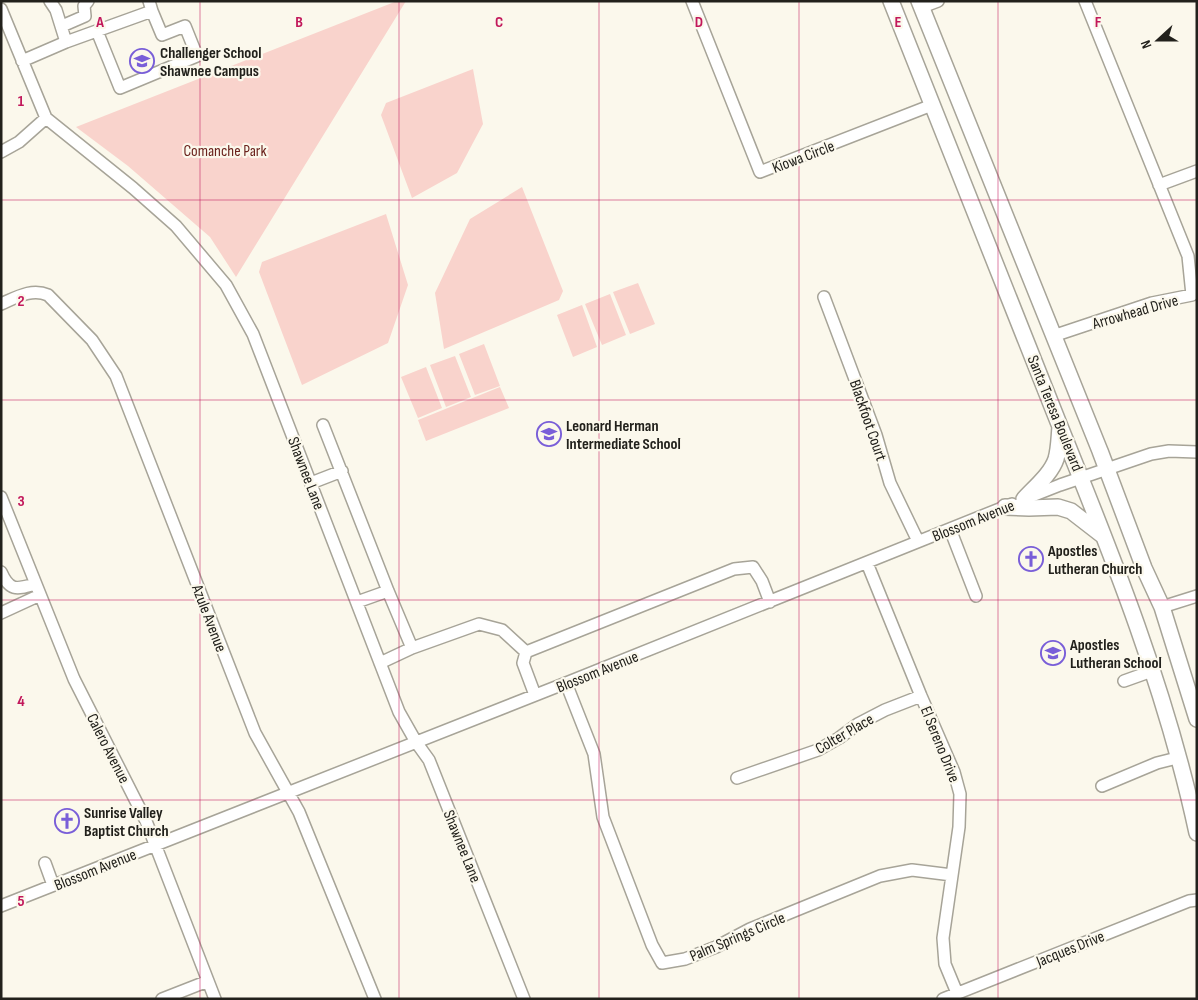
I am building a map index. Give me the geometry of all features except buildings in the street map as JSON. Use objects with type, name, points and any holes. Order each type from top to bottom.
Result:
[{"type":"main road","name":"Santa Teresa Boulevard","points":[[891,1],[1130,605],[1152,671],[1197,833]]},
{"type":"main road","name":"Santa Teresa Boulevard","points":[[921,4],[1107,469],[1144,568],[1162,607],[1197,719]]},
{"type":"main road","points":[[1024,499],[1043,479],[1053,464],[1058,449],[1060,425]]},
{"type":"main road","points":[[1005,507],[1058,507],[1071,511],[1104,538]]},
{"type":"street","points":[[50,1],[56,10],[66,42]]},
{"type":"street","points":[[62,26],[84,16],[84,6],[88,1]]},
{"type":"street","name":"Kiowa Circle","points":[[692,1],[760,172],[932,105]]},
{"type":"street","points":[[921,4],[938,1]]},
{"type":"street","name":"Arrowhead Drive","points":[[1053,336],[1152,304],[1192,295],[1188,256],[1085,1]]},
{"type":"street","points":[[22,61],[96,31],[150,6],[162,35],[185,26],[197,56],[120,88],[96,31]]},
{"type":"street","name":"Shawnee Lane","points":[[1,9],[46,118],[133,188],[176,226],[226,285],[252,334],[399,712],[429,760],[524,999]]},
{"type":"street","points":[[1,152],[19,142],[46,118]]},
{"type":"street","points":[[1159,185],[1197,171]]},
{"type":"street","name":"Azule Avenue","points":[[1,304],[32,292],[41,292],[48,295],[92,340],[116,376],[255,733],[300,812],[375,999]]},
{"type":"street","name":"Blackfoot Court","points":[[824,297],[876,435],[890,483],[918,541]]},
{"type":"street","points":[[323,425],[412,648]]},
{"type":"street","name":"Blossom Avenue","points":[[1,906],[770,602],[1024,499],[1151,454],[1169,451],[1197,452]]},
{"type":"street","points":[[311,483],[342,471]]},
{"type":"street","name":"Calero Avenue","points":[[1,497],[6,525],[36,584],[74,680],[135,798],[215,999]]},
{"type":"street","points":[[950,529],[976,596]]},
{"type":"street","name":"El Sereno Drive","points":[[867,563],[954,772],[960,794],[958,827],[943,938],[945,964],[957,993]]},
{"type":"street","points":[[526,652],[734,569],[753,567],[762,581],[770,602]]},
{"type":"street","points":[[1,572],[10,586],[17,589],[36,584]]},
{"type":"street","points":[[357,602],[388,591]]},
{"type":"street","points":[[1,613],[40,595]]},
{"type":"street","points":[[1162,607],[1197,596]]},
{"type":"street","points":[[380,663],[412,648],[478,624],[502,630],[526,652]]},
{"type":"street","points":[[526,652],[523,663],[535,695]]},
{"type":"street","points":[[1124,681],[1152,671]]},
{"type":"street","name":"Palm Springs Circle","points":[[566,683],[594,754],[603,817],[652,945],[662,963],[685,959],[716,947],[750,929],[880,876],[912,870],[952,875]]},
{"type":"street","name":"Colter Place","points":[[737,778],[818,750],[858,724],[885,710],[921,696]]},
{"type":"street","points":[[1102,786],[1157,763],[1177,758]]},
{"type":"street","points":[[45,863],[53,886]]},
{"type":"street","name":"Jacques Drive","points":[[943,999],[1188,901],[1197,900]]},
{"type":"street","points":[[162,999],[208,981]]},
{"type":"green space","name":"Comanche Park","points":[[397,1],[406,1],[236,277],[210,237],[128,166],[76,127]]},
{"type":"green space","points":[[473,69],[483,124],[457,173],[412,198],[381,115],[386,103]]},
{"type":"green space","points":[[522,187],[563,291],[559,300],[444,349],[435,293],[470,219]]},
{"type":"green space","points":[[386,214],[408,285],[388,343],[302,385],[259,272],[262,262]]},
{"type":"green space","points":[[638,283],[655,324],[630,334],[613,292]]},
{"type":"green space","points":[[610,294],[626,335],[602,345],[585,304]]},
{"type":"green space","points":[[582,305],[597,347],[573,357],[557,315]]},
{"type":"green space","points":[[484,344],[500,386],[475,395],[459,354]]},
{"type":"green space","points":[[455,356],[471,397],[446,407],[430,365]]},
{"type":"green space","points":[[426,367],[442,408],[418,418],[401,377]]},
{"type":"green space","points":[[500,387],[509,408],[426,441],[418,420]]},
{"type":"place","name":"Challenger School Shawnee Campus","points":[[142,61]]},
{"type":"place","name":"Leonard Herman Intermediate School","points":[[549,434]]},
{"type":"place","name":"Apostles Lutheran Church","points":[[1031,559]]},
{"type":"place","name":"Apostles Lutheran School","points":[[1053,653]]},
{"type":"place","name":"Sunrise Valley Baptist Church","points":[[67,821]]}]
